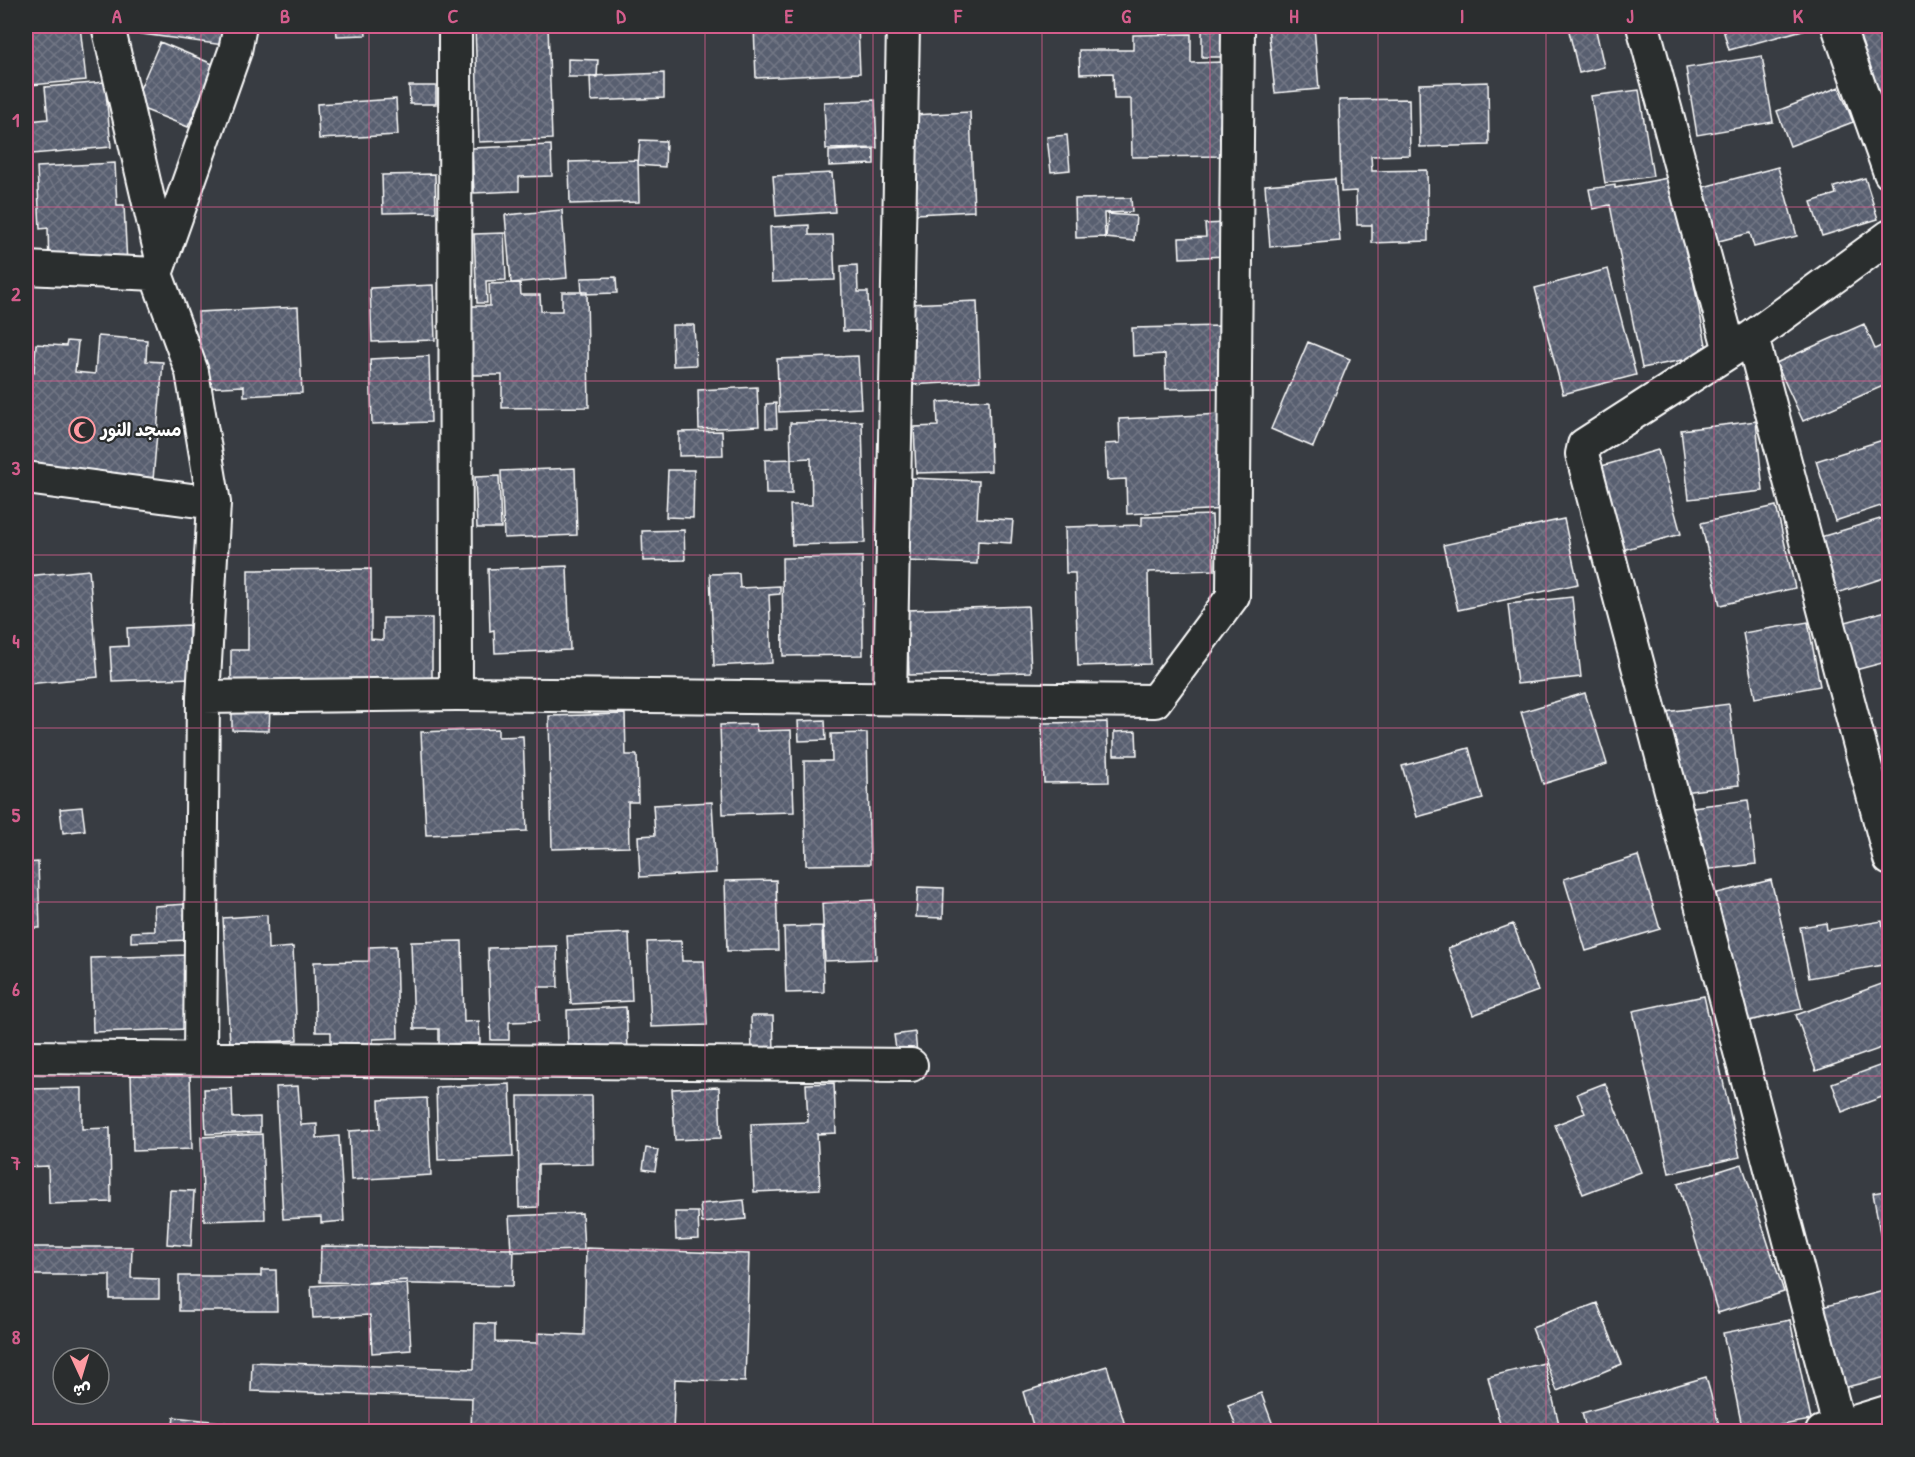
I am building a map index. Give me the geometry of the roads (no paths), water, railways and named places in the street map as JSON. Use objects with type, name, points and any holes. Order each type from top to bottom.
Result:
[{"type":"street","points":[[108,26],[158,264],[192,372],[214,503],[202,697],[200,1058]]},
{"type":"street","points":[[158,264],[235,51],[240,26]]},
{"type":"street","points":[[455,26],[456,694]]},
{"type":"street","points":[[890,698],[903,26]]},
{"type":"street","points":[[202,697],[456,694],[1155,701],[1233,596],[1238,26]]},
{"type":"street","points":[[1643,26],[1741,344],[1890,859]]},
{"type":"street","points":[[1839,26],[1890,173]]},
{"type":"street","points":[[1890,236],[1741,344],[1584,446],[1582,454],[1830,1429],[1890,1411]]},
{"type":"street","points":[[26,268],[158,264]]},
{"type":"street","points":[[26,478],[214,503]]},
{"type":"street","points":[[26,1057],[911,1065]]},
{"type":"place","name":"مسجد النور","points":[[82,430]]}]
